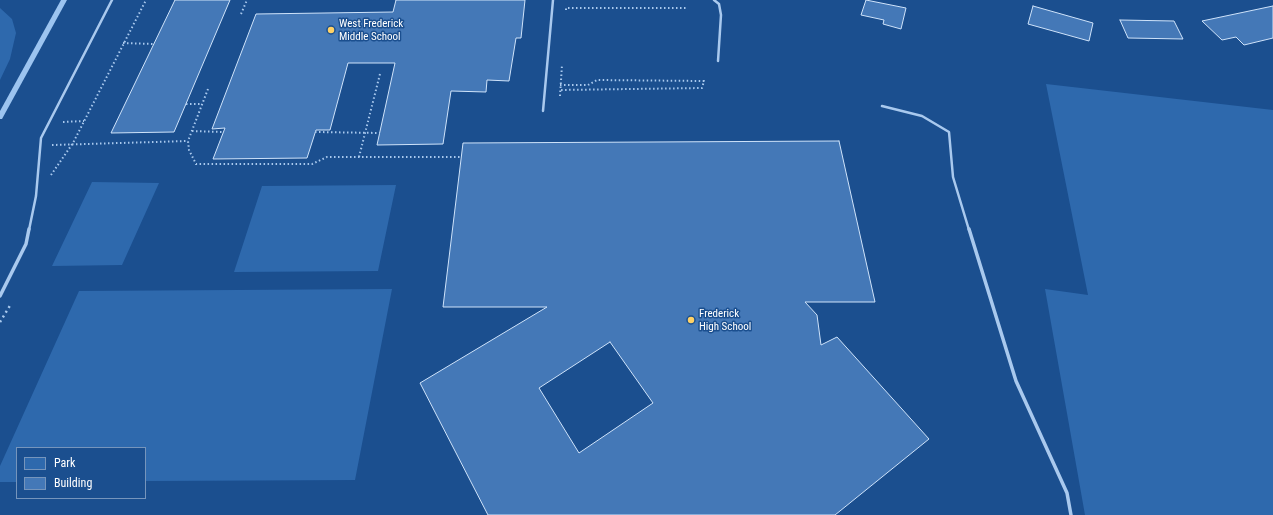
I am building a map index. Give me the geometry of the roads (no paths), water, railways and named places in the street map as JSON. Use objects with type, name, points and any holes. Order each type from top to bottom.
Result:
[{"type":"lane","points":[[0,296],[26,244],[36,196],[41,138],[112,0]]},
{"type":"lane","points":[[543,111],[553,0]]},
{"type":"lane","points":[[714,0],[719,4],[721,15],[718,61]]},
{"type":"lane","points":[[882,106],[922,116],[948,132],[953,176],[1016,381],[1067,493],[1070,515]]},
{"type":"waterway","points":[[0,117],[64,0]]},
{"type":"place","name":"West Frederick Middle School","points":[[331,30]]},
{"type":"place","name":"Frederick High School","points":[[691,320]]}]
